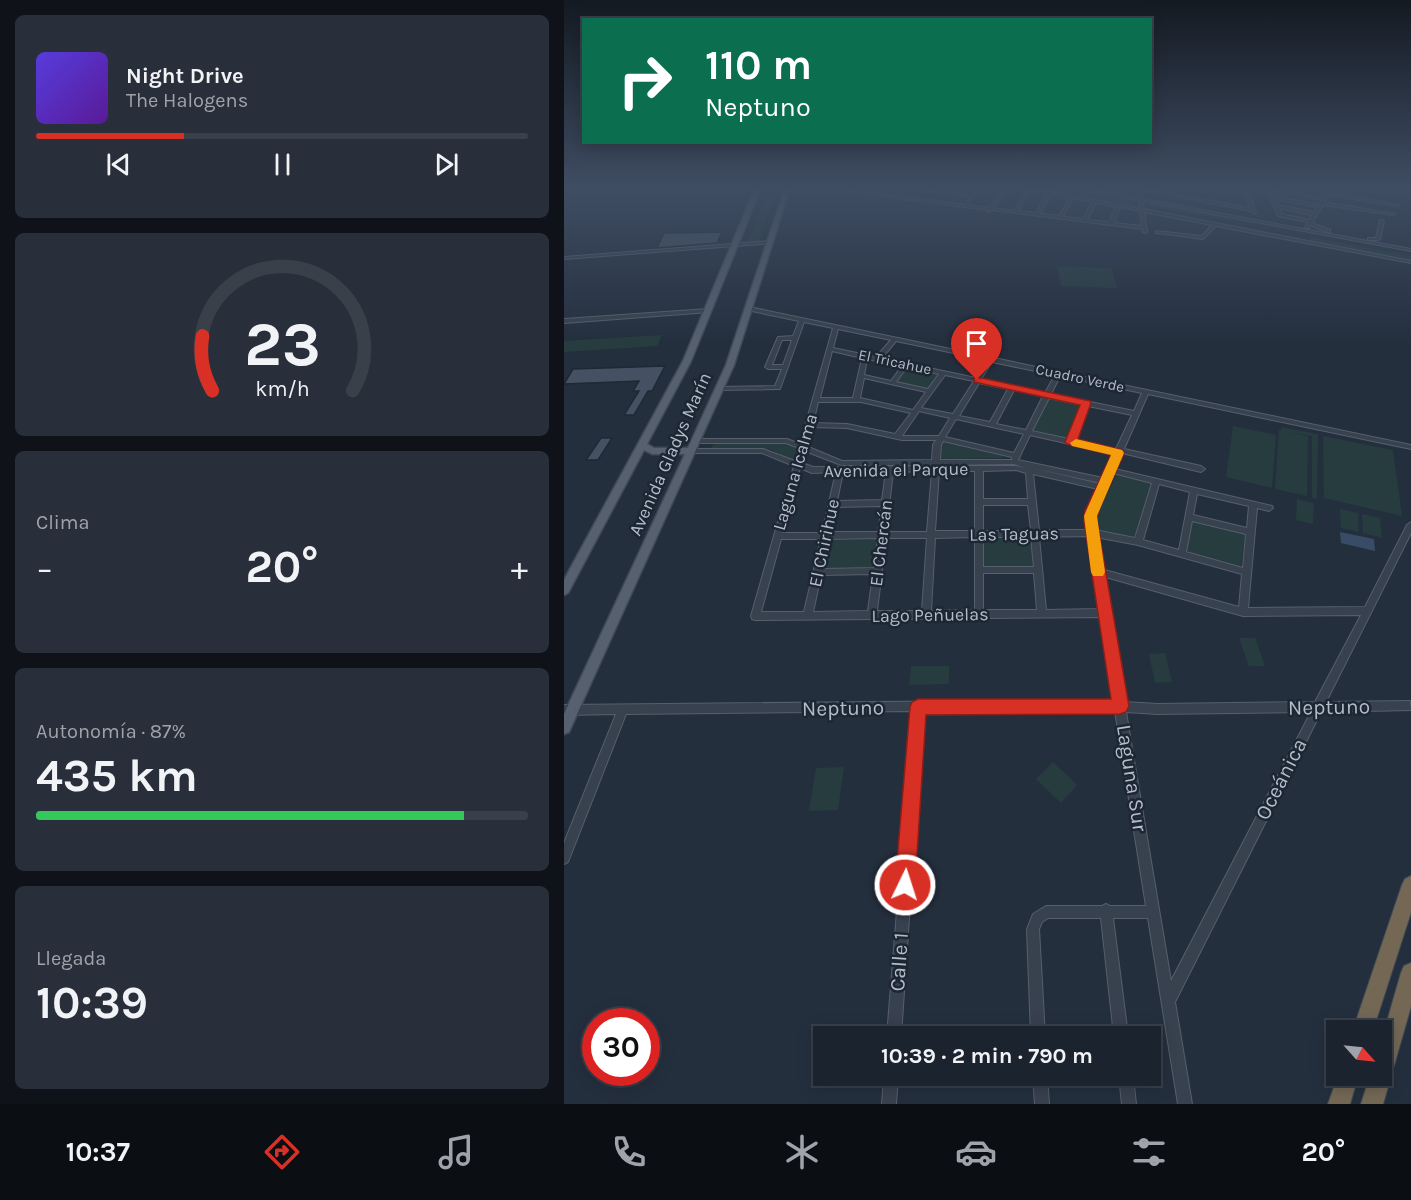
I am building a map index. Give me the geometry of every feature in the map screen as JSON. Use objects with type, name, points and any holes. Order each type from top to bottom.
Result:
[{"type":"highway","points":[[1366,1020],[1411,885]]},
{"type":"highway","points":[[1392,1037],[1411,974]]},
{"type":"highway","points":[[1339,1104],[1345,1086]]},
{"type":"highway","points":[[1372,1104],[1377,1086]]},
{"type":"main road","name":"Avenida Gladys Marín","points":[[564,590],[678,379],[737,240]]},
{"type":"main road","name":"Avenida Gladys Marín","points":[[564,728],[568,710],[720,389],[771,242]]},
{"type":"main road","points":[[643,445],[655,452],[693,446]]},
{"type":"street","points":[[1299,240],[1411,262]]},
{"type":"street","points":[[1355,240],[1411,250]]},
{"type":"street","points":[[564,258],[771,242]]},
{"type":"street","name":"Cuadro Verde","points":[[749,309],[1411,447]]},
{"type":"street","points":[[564,321],[708,311]]},
{"type":"street","points":[[720,389],[777,388],[801,320]]},
{"type":"street","name":"Laguna Icalma","points":[[755,616],[836,328]]},
{"type":"street","points":[[784,367],[768,367],[780,338],[795,338]]},
{"type":"street","points":[[878,359],[894,340]]},
{"type":"street","name":"El Tricahue","points":[[830,349],[1136,414]]},
{"type":"street","points":[[856,400],[865,356]]},
{"type":"street","points":[[926,615],[935,466],[940,438],[990,360]]},
{"type":"street","points":[[892,383],[906,365]]},
{"type":"street","points":[[897,437],[943,373]]},
{"type":"street","points":[[808,425],[851,426],[897,437],[940,438],[1015,459],[1058,374]]},
{"type":"street","points":[[861,376],[930,391]]},
{"type":"street","points":[[992,424],[1012,387]]},
{"type":"street","name":"Laguna Sur","points":[[1146,392],[1092,511],[1092,533],[1185,1104]]},
{"type":"street","points":[[815,400],[856,400],[954,416],[1201,469]]},
{"type":"street","points":[[1071,442],[1086,403]]},
{"type":"street","name":"Avenida el Parque","points":[[693,446],[778,441],[802,447],[838,463],[979,469],[1029,466]]},
{"type":"street","name":"Avenida el Parque","points":[[693,446],[763,451],[809,470],[890,470],[1015,459],[1029,466],[1104,484]]},
{"type":"street","points":[[1029,466],[1042,614]]},
{"type":"street","points":[[979,469],[979,614]]},
{"type":"street","name":"El Chirihue","points":[[808,616],[840,470]]},
{"type":"street","name":"El Chercán","points":[[872,616],[890,470]]},
{"type":"street","points":[[1110,470],[1269,508]]},
{"type":"street","points":[[1138,542],[1156,481]]},
{"type":"street","points":[[1182,554],[1194,490]]},
{"type":"street","points":[[979,502],[1032,502]]},
{"type":"street","points":[[832,504],[885,503]]},
{"type":"street","points":[[1242,612],[1253,504]]},
{"type":"street","points":[[1189,517],[1250,532]]},
{"type":"street","name":"Oceánica","points":[[1168,1002],[1411,525]]},
{"type":"street","name":"Las Taguas","points":[[777,536],[1092,533],[1138,542],[1246,572]]},
{"type":"street","points":[[979,570],[1038,570]]},
{"type":"street","points":[[818,572],[878,571]]},
{"type":"street","points":[[1098,571],[1242,612],[1367,611]]},
{"type":"street","name":"Lago Peñuelas","points":[[755,616],[1105,613]]},
{"type":"street","name":"Neptuno","points":[[568,710],[1120,706],[1158,709],[1410,706]]},
{"type":"street","name":"Calle 1","points":[[895,1026],[918,707]]},
{"type":"street","points":[[564,858],[622,710]]},
{"type":"street","points":[[1038,1026],[1033,929],[1037,918],[1046,912],[1106,910],[1154,912]]},
{"type":"street","points":[[1106,910],[1120,1026]]},
{"type":"street","points":[[889,1104],[890,1086]]},
{"type":"street","points":[[1041,1086],[1042,1104]]},
{"type":"street","points":[[1127,1086],[1129,1104]]},
{"type":"green space","points":[[749,240],[760,240],[759,242],[748,243]]},
{"type":"green space","points":[[1324,240],[1411,256],[1411,261],[1309,241]]},
{"type":"green space","points":[[1057,266],[1111,268],[1117,288],[1061,286]]},
{"type":"green space","points":[[662,335],[657,346],[564,352],[564,341]]},
{"type":"green space","points":[[907,367],[939,374],[928,389],[895,382]]},
{"type":"green space","points":[[1049,397],[1082,404],[1067,438],[1033,430]]},
{"type":"green space","points":[[1233,426],[1276,435],[1272,488],[1226,477]]},
{"type":"green space","points":[[1281,427],[1318,434],[1317,499],[1312,498],[1312,436],[1285,431],[1308,436],[1307,496],[1275,489]]},
{"type":"green space","points":[[1323,436],[1393,450],[1402,516],[1324,498]]},
{"type":"green space","points":[[943,442],[1003,456],[1003,458],[941,458]]},
{"type":"green space","points":[[716,443],[787,443],[797,448],[794,459],[789,459],[770,449],[713,449],[711,447]]},
{"type":"green space","points":[[1117,473],[1152,482],[1134,537],[1096,530],[1095,519]]},
{"type":"green space","points":[[1297,499],[1314,503],[1313,524],[1296,520]]},
{"type":"green space","points":[[1340,509],[1358,513],[1359,532],[1341,528]]},
{"type":"green space","points":[[1362,514],[1380,518],[1382,538],[1363,533]]},
{"type":"green space","points":[[1191,520],[1245,534],[1241,566],[1185,551]]},
{"type":"green space","points":[[1034,537],[1036,567],[982,568],[982,538]]},
{"type":"green space","points":[[876,539],[874,568],[822,570],[829,540]]},
{"type":"green space","points":[[1239,638],[1255,638],[1265,666],[1249,666]]},
{"type":"green space","points":[[1165,653],[1172,682],[1155,683],[1149,654]]},
{"type":"green space","points":[[911,666],[949,666],[949,684],[909,685]]},
{"type":"green space","points":[[1053,762],[1077,785],[1061,803],[1036,779]]},
{"type":"green space","points":[[844,767],[838,810],[809,811],[816,768]]},
{"type":"water","points":[[1340,532],[1374,539],[1375,551],[1341,543]]},
{"type":"building","points":[[661,240],[719,240],[717,243],[657,248]]},
{"type":"building","points":[[665,366],[652,391],[648,391],[634,415],[624,415],[639,391],[633,391],[639,381],[564,384],[573,369]]},
{"type":"building","points":[[601,438],[612,438],[598,460],[586,460]]},
{"type":"slow traffic","points":[[1076,443],[1118,453],[1090,516],[1098,572]]},
{"type":"route","points":[[905,885],[918,707],[1120,706],[1090,521],[1092,511],[1118,453],[1071,442],[1086,403],[977,380]]}]
